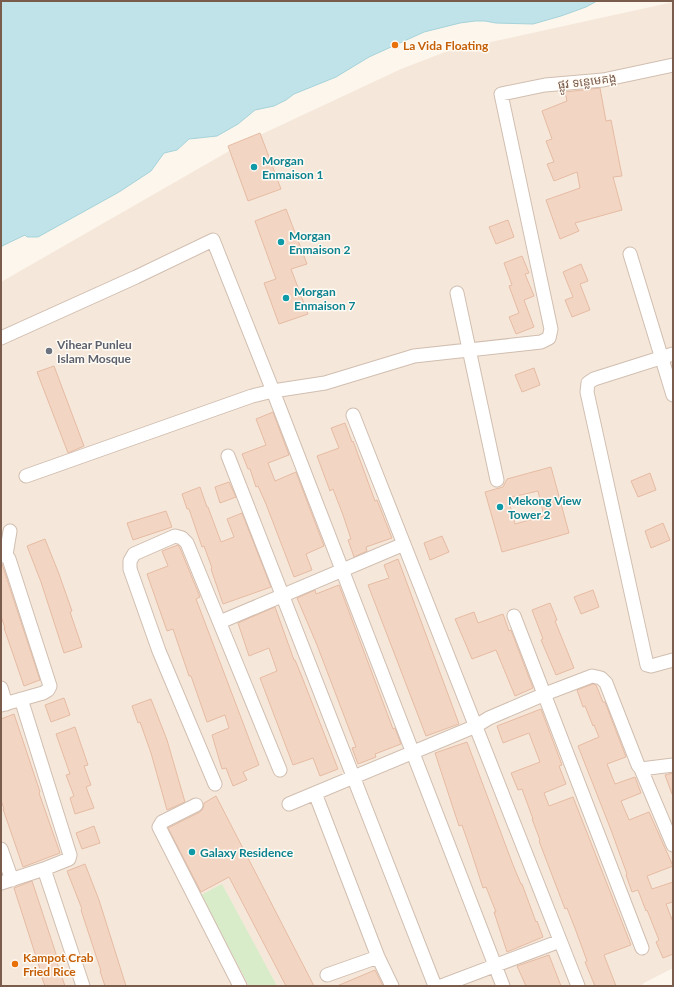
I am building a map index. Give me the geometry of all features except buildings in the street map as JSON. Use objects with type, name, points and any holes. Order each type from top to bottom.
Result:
[{"type":"street","name":"ផ្លូវ ទន្លេមេគង្គ","points":[[468,349],[541,342],[549,338],[551,329],[502,94],[545,86],[603,80],[673,65]]},
{"type":"street","points":[[1,338],[136,277],[213,240],[273,391],[503,986]]},
{"type":"street","points":[[630,254],[667,356],[673,395]]},
{"type":"street","points":[[457,293],[497,480]]},
{"type":"street","points":[[26,476],[252,396],[273,391],[325,383],[414,356],[468,349]]},
{"type":"street","points":[[667,356],[594,379],[588,383],[586,392],[646,665],[651,666],[673,660]]},
{"type":"street","points":[[353,415],[578,986]]},
{"type":"street","points":[[228,456],[435,986]]},
{"type":"street","points":[[1,688],[3,705],[43,693],[48,690],[50,686],[9,559],[3,556],[10,532]]},
{"type":"street","points":[[215,784],[158,651],[130,569],[130,561],[134,554],[175,536],[182,538],[188,543],[280,770]]},
{"type":"street","points":[[220,622],[404,544]]},
{"type":"street","points":[[514,616],[642,948]]},
{"type":"street","points":[[289,804],[476,726],[489,718],[545,694],[592,676],[601,678],[606,683],[638,766],[641,769],[673,845]]},
{"type":"street","points":[[1,849],[6,882],[44,869],[69,858],[70,852],[21,699]]},
{"type":"street","points":[[641,769],[673,765]]},
{"type":"street","points":[[315,793],[378,957],[392,986]]},
{"type":"street","points":[[196,805],[162,822],[159,827],[240,986]]},
{"type":"street","points":[[44,869],[83,986]]},
{"type":"street","points":[[441,986],[560,941]]},
{"type":"street","points":[[327,975],[378,957]]},
{"type":"shaded area","points":[[673,2],[673,968],[641,986],[1,986],[1,282],[243,143],[401,69],[445,52]]},
{"type":"green space","points":[[222,884],[277,986],[249,986],[201,895]]},
{"type":"water","points":[[1,1],[597,1],[586,7],[561,16],[533,24],[475,21],[460,23],[424,32],[369,57],[336,77],[294,94],[274,106],[255,110],[238,124],[217,136],[189,139],[177,150],[164,153],[151,171],[119,192],[38,237],[27,237],[25,235],[2,246],[1,249]]},
{"type":"place","name":"La Vida Floating","points":[[395,45]]},
{"type":"place","name":"Morgan Enmaison 1","points":[[254,167]]},
{"type":"place","name":"Morgan Enmaison 2","points":[[281,242]]},
{"type":"place","name":"Morgan Enmaison 7","points":[[286,298]]},
{"type":"place","name":"Vihear Punleu Islam Mosque","points":[[49,351]]},
{"type":"place","name":"Mekong View Tower 2","points":[[500,507]]},
{"type":"place","name":"Galaxy Residence","points":[[192,852]]},
{"type":"place","name":"Kampot Crab Fried Rice","points":[[15,964]]}]
